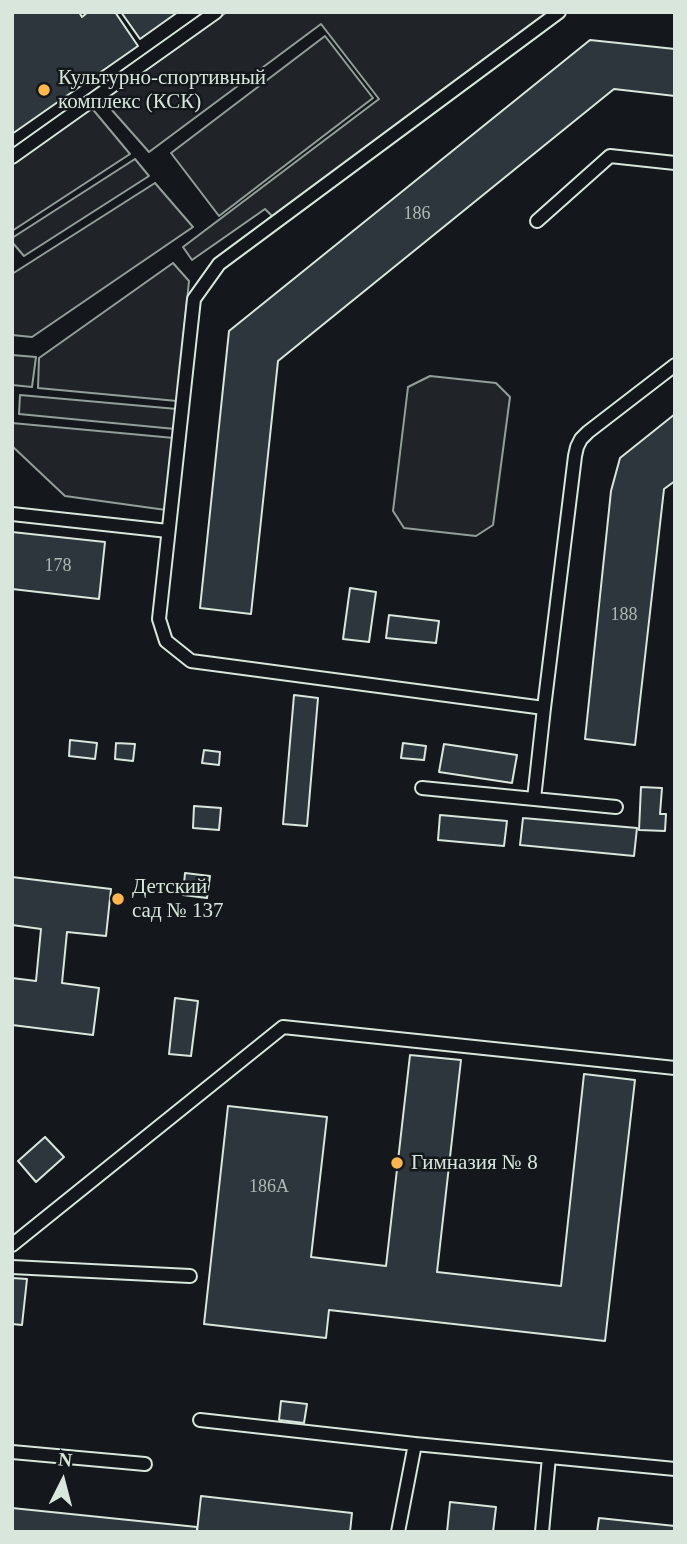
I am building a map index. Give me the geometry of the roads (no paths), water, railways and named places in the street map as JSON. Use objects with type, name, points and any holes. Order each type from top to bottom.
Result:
[{"type":"lane","points":[[12,157],[216,12]]},
{"type":"lane","points":[[544,708],[191,661],[166,641],[159,619],[194,299],[219,264],[559,12]]},
{"type":"lane","points":[[537,221],[610,156],[675,163]]},
{"type":"lane","points":[[534,799],[577,447],[588,432],[675,365]]},
{"type":"lane","points":[[12,514],[168,531]]},
{"type":"lane","points":[[422,788],[617,807]]},
{"type":"lane","points":[[12,1245],[283,1027],[675,1068]]},
{"type":"lane","points":[[12,1267],[190,1276]]},
{"type":"lane","points":[[201,1420],[675,1469]]},
{"type":"lane","points":[[398,1532],[415,1444]]},
{"type":"lane","points":[[12,1452],[145,1464]]},
{"type":"lane","points":[[542,1532],[549,1457]]},
{"type":"place","name":"Культурно-спортивный комплекс (КСК)","points":[[44,90]]},
{"type":"place","name":"Детский сад № 137","points":[[118,899]]},
{"type":"place","name":"Гимназия № 8","points":[[397,1163]]}]
